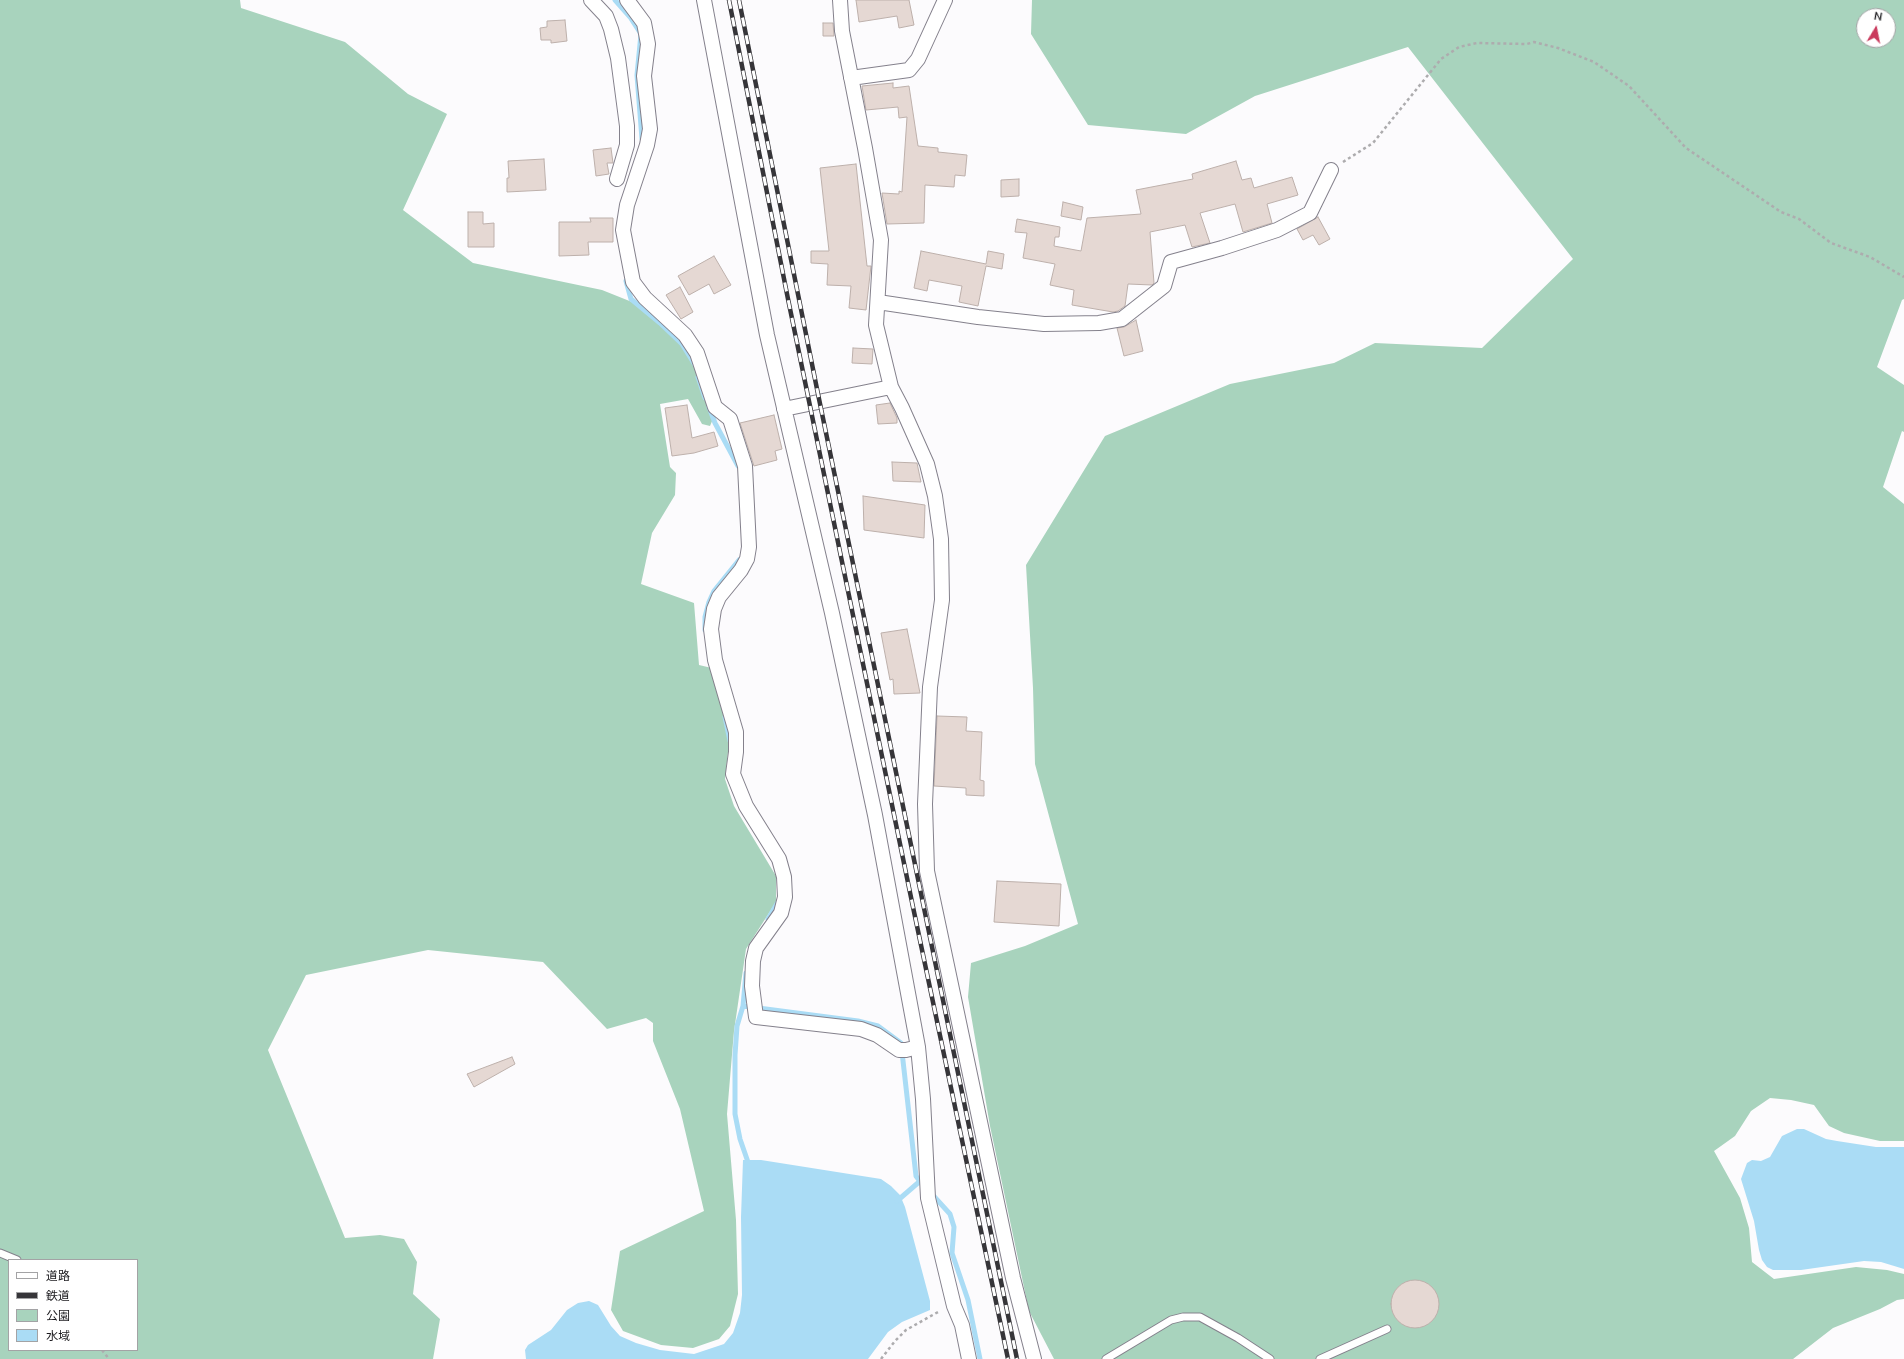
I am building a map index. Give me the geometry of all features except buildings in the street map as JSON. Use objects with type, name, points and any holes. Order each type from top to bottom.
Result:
[{"type":"street","points":[[591,0],[606,16],[611,29],[618,58],[627,145],[617,179]]},
{"type":"street","points":[[627,0],[644,23],[648,44],[644,76],[650,129],[647,145],[627,205],[623,230],[633,282],[645,298],[685,334],[697,353],[715,407],[730,419],[745,466],[749,547],[747,559],[741,570],[719,596],[714,609],[711,629],[715,660],[736,732],[736,752],[733,774],[746,806],[779,858],[784,877],[785,897],[781,912],[756,948],[753,961],[752,986],[756,1017],[861,1029],[908,1049]]},
{"type":"street","points":[[704,0],[767,335],[832,613],[875,815],[908,1049],[923,1099],[927,1189],[954,1306],[962,1325],[969,1359]]},
{"type":"street","points":[[840,0],[842,32],[881,240],[876,325],[891,387],[927,464],[935,496],[941,539],[942,600],[930,687],[925,804],[927,871],[1013,1278],[1034,1359]]},
{"type":"street","points":[[851,78],[909,70],[918,58],[945,0]]},
{"type":"street","points":[[878,302],[978,317],[1044,324],[1099,323],[1122,319],[1164,286],[1171,262],[1222,248],[1277,230],[1310,213],[1331,170]]},
{"type":"street","points":[[784,409],[891,387]]},
{"type":"lane","points":[[0,1253],[15,1259]]},
{"type":"lane","points":[[1106,1359],[1171,1320],[1200,1317],[1238,1338],[1270,1359]]},
{"type":"lane","points":[[1320,1359],[1387,1329]]},
{"type":"path","points":[[1331,170],[1373,143],[1441,59],[1459,47],[1477,43],[1527,44],[1534,42],[1558,48],[1594,62],[1629,86],[1686,148],[1781,212],[1799,219],[1832,243],[1870,257],[1904,277]]},
{"type":"path","points":[[881,1359],[906,1330],[938,1312],[940,1305]]},
{"type":"path","points":[[103,1351],[109,1359]]},
{"type":"green space","points":[[0,0],[240,0],[241,8],[345,42],[408,94],[447,114],[403,210],[473,263],[602,290],[652,310],[692,350],[715,414],[710,426],[702,424],[688,399],[660,404],[670,467],[676,473],[675,495],[652,533],[641,584],[694,603],[699,665],[716,669],[730,734],[725,779],[734,806],[776,876],[776,902],[746,949],[734,1031],[727,1114],[736,1220],[738,1294],[730,1326],[719,1339],[693,1348],[661,1345],[623,1331],[611,1310],[620,1251],[704,1211],[680,1109],[653,1041],[653,1023],[646,1018],[607,1029],[543,962],[428,950],[306,975],[268,1050],[345,1238],[380,1235],[404,1239],[417,1262],[413,1294],[440,1319],[433,1359],[0,1359]]},
{"type":"green space","points":[[1032,0],[1904,0],[1904,299],[1902,300],[1877,367],[1904,385],[1904,432],[1902,431],[1883,487],[1904,504],[1904,1141],[1880,1141],[1844,1133],[1829,1126],[1814,1105],[1791,1100],[1770,1098],[1751,1111],[1735,1136],[1714,1151],[1740,1198],[1749,1228],[1752,1262],[1774,1279],[1856,1267],[1887,1270],[1904,1274],[1904,1299],[1897,1300],[1880,1309],[1833,1328],[1793,1359],[1054,1359],[1029,1311],[990,1126],[968,997],[971,963],[1025,946],[1078,924],[1035,764],[1033,688],[1026,565],[1105,436],[1230,384],[1334,363],[1375,343],[1482,348],[1573,259],[1408,47],[1255,96],[1186,134],[1088,125],[1031,34]]},
{"type":"water","points":[[1797,1129],[1804,1129],[1826,1139],[1837,1141],[1876,1147],[1904,1147],[1904,1269],[1881,1262],[1864,1261],[1801,1270],[1773,1270],[1767,1267],[1762,1260],[1759,1250],[1754,1221],[1741,1179],[1747,1163],[1752,1160],[1761,1161],[1770,1157],[1782,1136]]},
{"type":"water","points":[[743,1160],[761,1160],[881,1179],[891,1186],[900,1195],[905,1207],[930,1301],[930,1310],[902,1322],[888,1332],[868,1359],[526,1359],[525,1350],[528,1345],[551,1330],[567,1310],[578,1303],[589,1301],[598,1305],[611,1326],[620,1336],[636,1343],[660,1350],[694,1354],[724,1344],[733,1333],[740,1313],[742,1295],[741,1217]]},
{"type":"waterway","points":[[615,0],[630,17],[641,34],[637,75],[642,139]]},
{"type":"waterway","points":[[626,281],[631,299],[682,344],[695,365]]},
{"type":"waterway","points":[[698,377],[705,398]]},
{"type":"waterway","points":[[709,407],[715,423],[738,466]]},
{"type":"waterway","points":[[705,630],[705,617],[714,591],[739,560]]},
{"type":"waterway","points":[[725,717],[730,741]]},
{"type":"waterway","points":[[768,919],[778,902]]},
{"type":"waterway","points":[[746,973],[743,1006],[858,1021],[878,1026],[901,1043],[916,1176],[924,1187]]},
{"type":"waterway","points":[[743,1006],[737,1026],[735,1055],[735,1114],[740,1139],[749,1165]]},
{"type":"waterway","points":[[897,1201],[919,1182]]},
{"type":"waterway","points":[[930,1192],[950,1214],[954,1227],[952,1253],[968,1300],[980,1359]]},
{"type":"railway","points":[[729,0],[788,299],[1008,1359]]},
{"type":"railway","points":[[739,0],[818,394],[1017,1359]]}]
